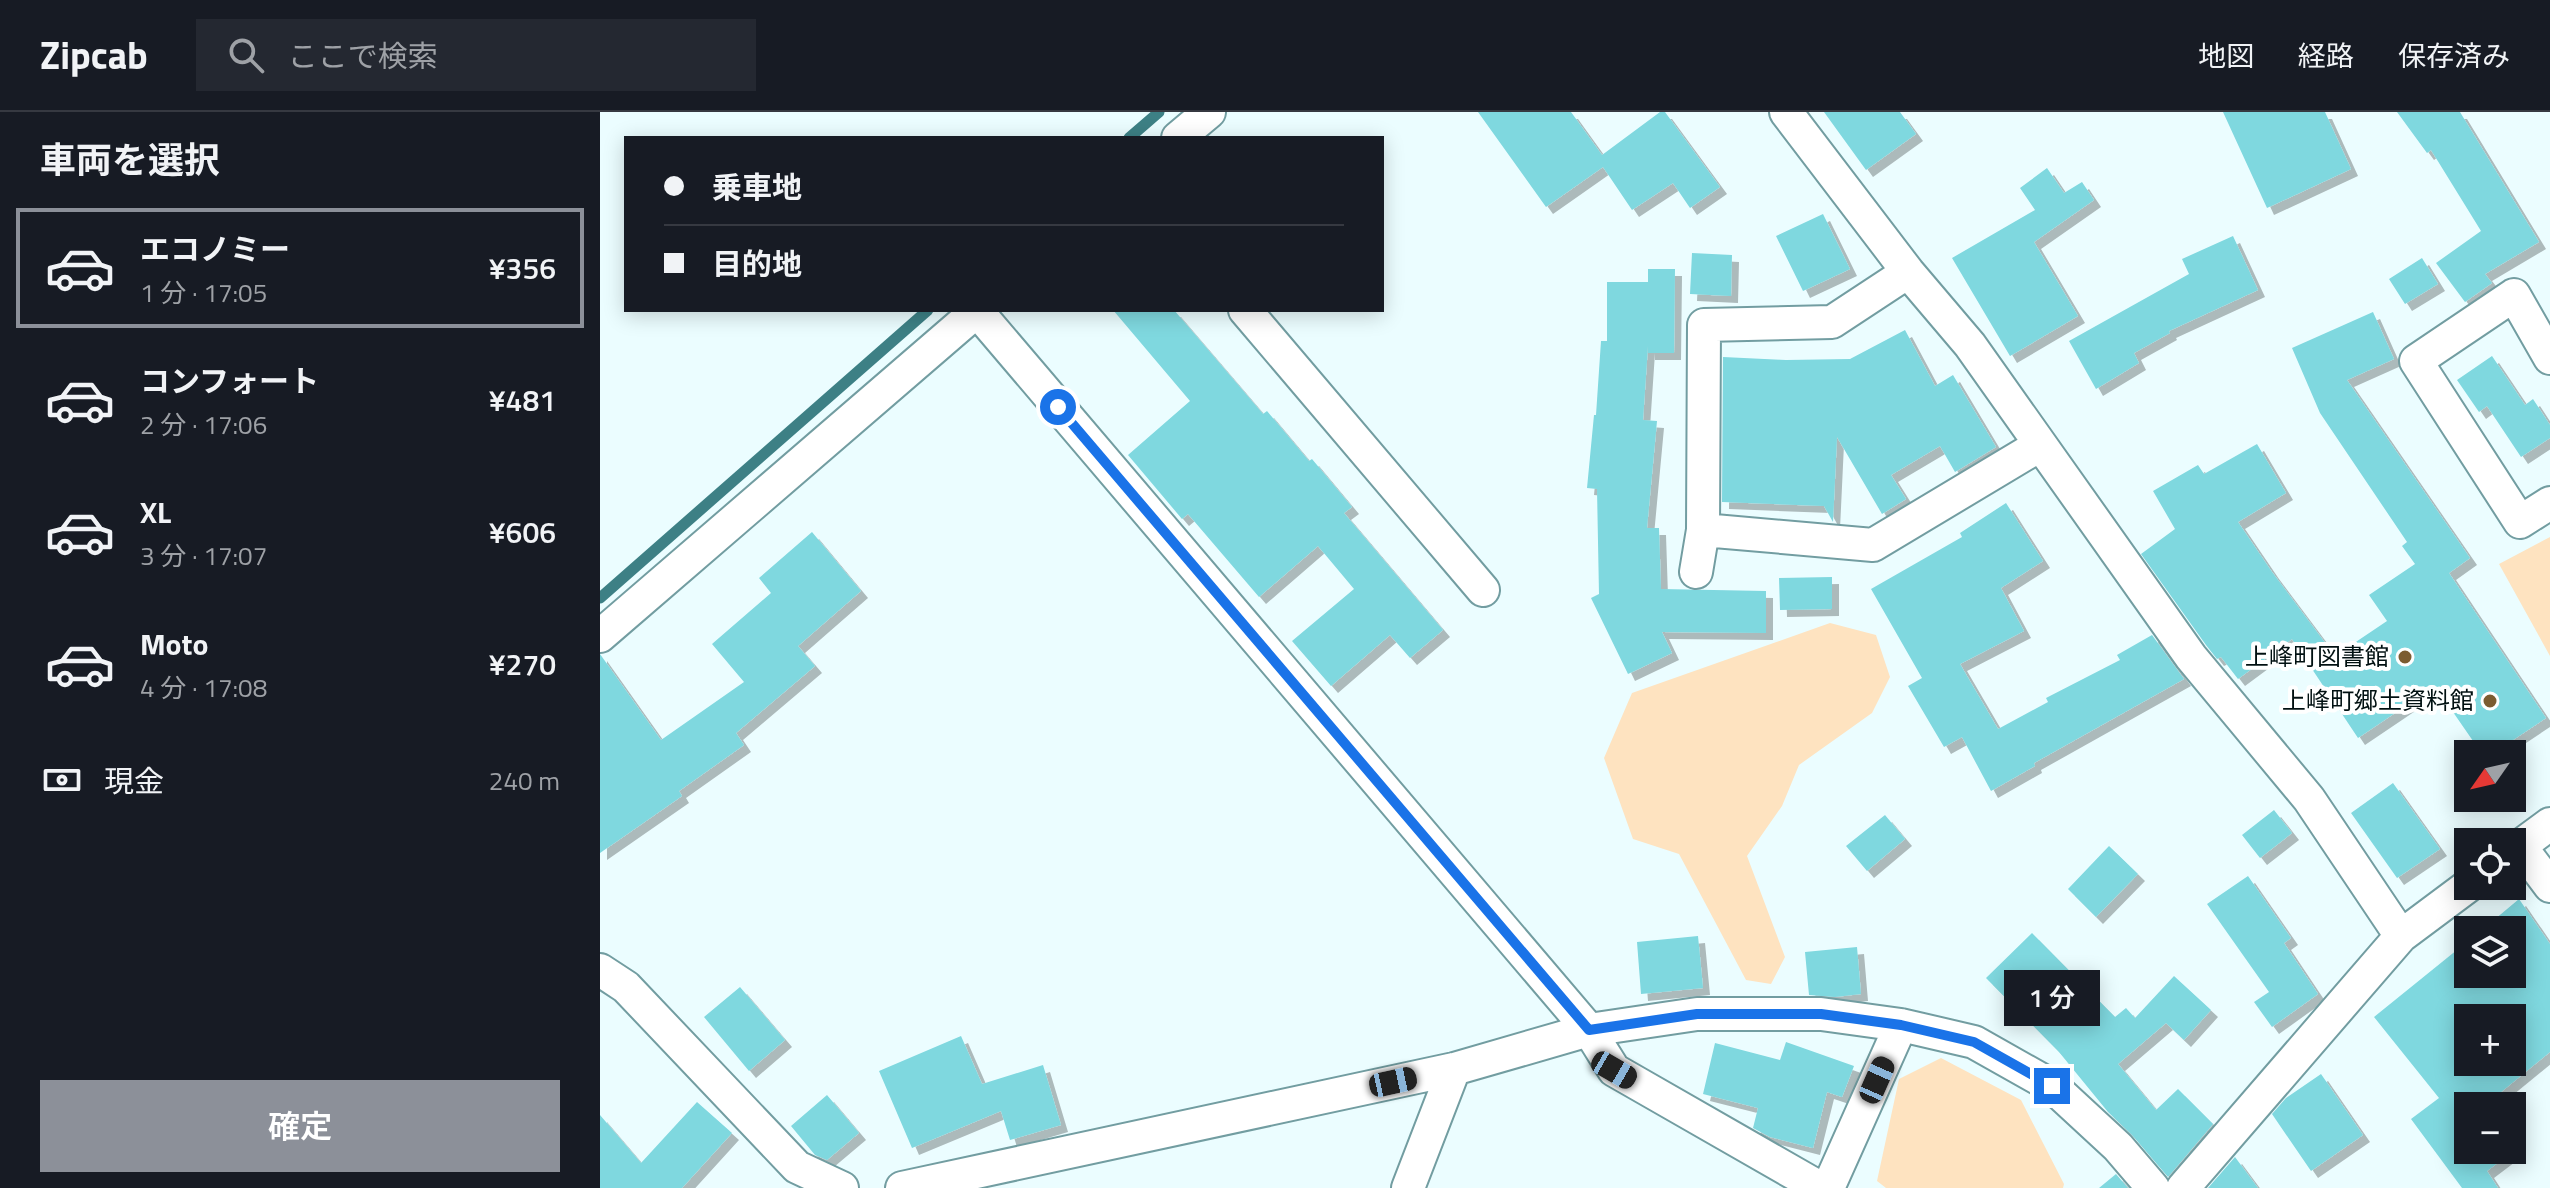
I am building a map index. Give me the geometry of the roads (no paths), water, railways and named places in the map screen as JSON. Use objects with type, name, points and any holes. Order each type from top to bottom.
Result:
[{"type":"street","points":[[1180,136],[1209,112]]},
{"type":"street","points":[[1786,112],[1908,272],[1970,345],[2191,657],[2309,799],[2401,936]]},
{"type":"street","points":[[1696,572],[1703,530],[1704,325],[1832,322],[1908,272]]},
{"type":"street","points":[[2550,358],[2514,295],[2416,361],[2520,522],[2550,503]]},
{"type":"street","points":[[600,636],[975,312]]},
{"type":"street","points":[[979,312],[1589,1030],[1614,1070],[1820,1188]]},
{"type":"street","points":[[1247,312],[1483,590]]},
{"type":"street","points":[[1703,530],[1873,545],[2040,445]]},
{"type":"street","points":[[2526,842],[2550,824]]},
{"type":"street","points":[[2526,860],[2550,886]]},
{"type":"street","points":[[2183,1188],[2401,936],[2454,896]]},
{"type":"street","points":[[600,970],[626,987],[797,1167],[842,1188]]},
{"type":"street","points":[[902,1188],[1454,1069],[1589,1030],[1697,1014],[1821,1014],[1901,1025],[1974,1042],[2052,1086],[2118,1147],[2153,1188]]},
{"type":"street","points":[[1828,1188],[1901,1025]]},
{"type":"street","points":[[1408,1188],[1454,1069]]},
{"type":"waterway","points":[[1131,136],[1159,112]]},
{"type":"waterway","points":[[600,598],[926,312]]},
{"type":"place","name":"上峰町図書館","points":[[2405,657]]},
{"type":"place","name":"上峰町郷土資料館","points":[[2490,701]]}]
